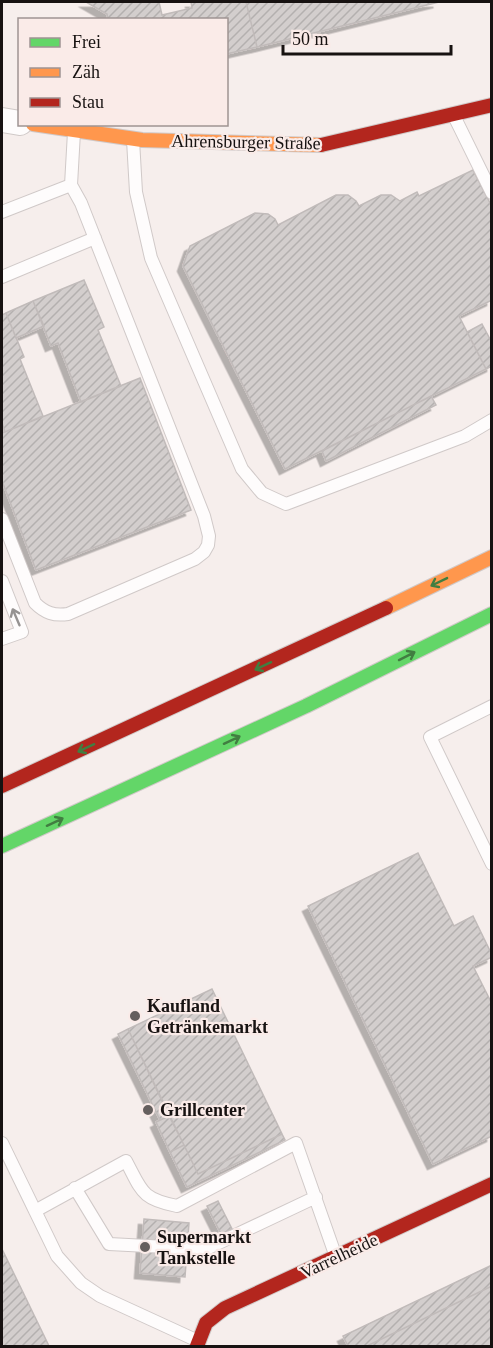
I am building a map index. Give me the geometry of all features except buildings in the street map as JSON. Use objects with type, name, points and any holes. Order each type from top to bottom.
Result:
[{"type":"main road","name":"Ahrensburger Straße","points":[[47,126],[134,139],[322,145],[453,114],[489,110]]},
{"type":"main road","points":[[2,786],[285,656],[492,557]]},
{"type":"main road","points":[[2,846],[306,706],[492,614]]},
{"type":"main road","name":"Varrelheide","points":[[197,1344],[206,1323],[225,1308],[492,1184]]},
{"type":"street","points":[[2,120],[18,123]]},
{"type":"lane","points":[[453,114],[492,193]]},
{"type":"lane","points":[[2,519],[35,603],[42,609],[58,615],[68,614],[186,565],[204,552],[208,545],[209,536],[204,516],[81,203],[71,185],[74,130]]},
{"type":"lane","points":[[134,139],[136,192],[151,258],[242,469],[262,493],[286,504],[465,436],[492,420]]},
{"type":"lane","points":[[2,212],[71,185]]},
{"type":"lane","points":[[2,277],[94,238]]},
{"type":"lane","points":[[2,581],[22,632],[2,639]]},
{"type":"lane","points":[[492,705],[430,737],[492,864]]},
{"type":"lane","points":[[2,1143],[57,1256],[81,1283],[100,1296],[197,1344]]},
{"type":"lane","points":[[34,1211],[126,1161],[142,1191],[155,1202],[177,1206],[296,1143],[336,1258]]},
{"type":"lane","points":[[75,1188],[109,1244],[206,1249],[316,1197]]},
{"type":"traffic: fast","points":[[2,846],[306,706],[492,614]]},
{"type":"traffic: slow","points":[[47,126],[142,140],[321,145]]},
{"type":"traffic: slow","points":[[386,608],[492,557]]},
{"type":"traffic: jam","points":[[321,145],[492,105]]},
{"type":"traffic: jam","points":[[2,786],[386,608]]},
{"type":"traffic: jam","points":[[197,1346],[206,1323],[225,1308],[492,1184]]},
{"type":"place","name":"Kaufland Getränkemarkt","points":[[135,1016]]},
{"type":"place","name":"Grillcenter","points":[[148,1110]]},
{"type":"place","name":"Supermarkt Tankstelle","points":[[145,1247]]}]
